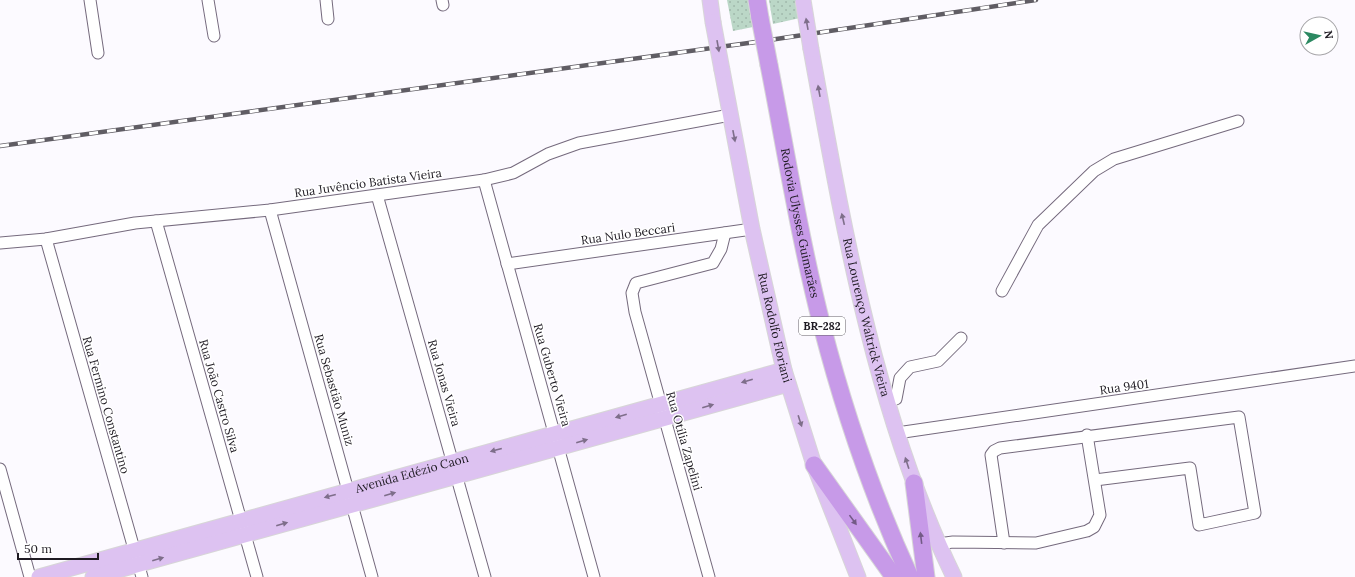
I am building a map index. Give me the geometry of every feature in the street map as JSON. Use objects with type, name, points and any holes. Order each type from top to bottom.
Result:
[{"type":"highway","name":"Rodovia Ulysses Guimarães","points":[[757,0],[806,254],[832,363],[862,454],[910,577]]},
{"type":"highway","points":[[814,465],[894,577]]},
{"type":"highway","points":[[914,483],[926,577]]},
{"type":"main road","name":"Rua Rodolfo Floriani","points":[[710,0],[752,229],[786,377],[814,465],[858,577]]},
{"type":"main road","name":"Rua Lourenço Waltrick Vieira","points":[[803,0],[838,195],[862,301],[897,433],[914,483],[938,544],[954,577]]},
{"type":"main road","name":"Avenida Edézio Caon","points":[[93,577],[138,564],[243,528],[786,377]]},
{"type":"main road","name":"Avenida Edézio Caon","points":[[39,577],[138,564]]},
{"type":"street","points":[[90,0],[98,53]]},
{"type":"street","points":[[208,0],[214,36]]},
{"type":"street","points":[[326,0],[328,19]]},
{"type":"street","name":"Rua Juvêncio Batista Vieira","points":[[0,243],[46,239],[124,225],[156,221],[270,210],[484,180],[513,173],[548,154],[579,143],[730,115]]},
{"type":"street","points":[[1002,291],[1038,225],[1094,171],[1114,159],[1238,121]]},
{"type":"street","name":"Rua Guberto Vieira","points":[[484,180],[594,577]]},
{"type":"street","name":"Rua Jonas Vieira","points":[[377,195],[485,577]]},
{"type":"street","name":"Rua Sebastião Muniz","points":[[270,210],[372,577]]},
{"type":"street","name":"Rua João Castro Silva","points":[[156,221],[257,577]]},
{"type":"street","name":"Rua Nulo Beccari","points":[[507,264],[752,229]]},
{"type":"street","name":"Rua Otília Zapelini","points":[[709,577],[635,312],[632,293],[636,283],[713,263],[721,249],[725,233]]},
{"type":"street","name":"Rua Fermino Constantino","points":[[46,239],[138,564]]},
{"type":"street","points":[[896,399],[900,378],[910,367],[938,361],[961,338]]},
{"type":"street","name":"Rua 9401","points":[[897,433],[1355,366]]},
{"type":"street","points":[[1004,543],[992,455],[994,451],[1000,448],[1087,435],[1239,417],[1255,513],[1199,524],[1190,468],[1095,480]]},
{"type":"street","points":[[938,544],[953,542],[1036,543],[1087,531],[1094,527],[1100,515],[1087,435]]},
{"type":"street","points":[[0,469],[30,577]]},
{"type":"green space","points":[[727,0],[748,0],[753,27],[733,31]]},
{"type":"green space","points":[[769,0],[797,0],[800,18],[773,24]]},
{"type":"railway","points":[[0,146],[763,41],[1036,0]]}]
